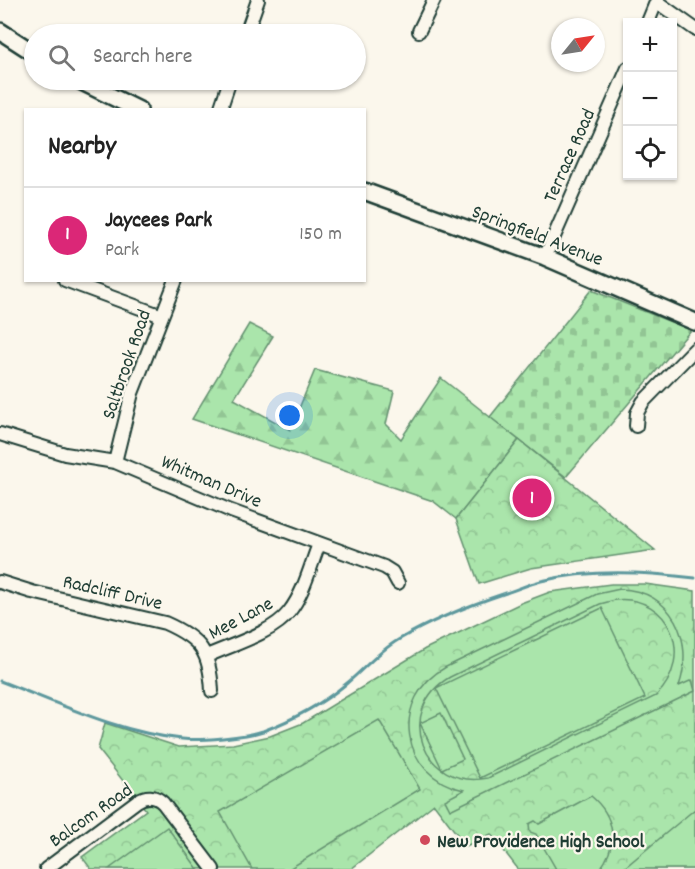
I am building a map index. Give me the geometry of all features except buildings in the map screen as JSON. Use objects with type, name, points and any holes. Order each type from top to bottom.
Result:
[{"type":"main road","points":[[0,31],[24,47]]},
{"type":"main road","points":[[98,90],[135,108]]},
{"type":"main road","name":"Springfield Avenue","points":[[366,192],[545,257],[695,322]]},
{"type":"street","points":[[250,24],[258,0]]},
{"type":"street","points":[[419,31],[434,0]]},
{"type":"street","points":[[650,18],[657,1],[695,29]]},
{"type":"street","name":"Terrace Road","points":[[545,257],[625,72]]},
{"type":"street","points":[[221,108],[227,90]]},
{"type":"street","points":[[70,282],[162,316]]},
{"type":"street","name":"Saltbrook Road","points":[[115,462],[132,393],[175,282]]},
{"type":"street","points":[[636,426],[637,413],[643,402],[695,349]]},
{"type":"street","name":"Whitman Drive","points":[[0,434],[65,454],[115,462],[231,511],[384,567],[392,573],[398,583]]},
{"type":"street","name":"Mee Lane","points":[[207,656],[265,630],[288,614],[299,597],[319,544]]},
{"type":"street","name":"Radcliff Drive","points":[[0,582],[32,592],[165,622],[191,638],[207,656]]},
{"type":"street","points":[[207,656],[211,668],[212,691]]},
{"type":"street","name":"Balcom Road","points":[[46,869],[142,798],[153,797],[159,799],[213,869]]},
{"type":"green space","points":[[591,290],[691,330],[566,477],[490,417]]},
{"type":"green space","points":[[249,324],[273,336],[234,399],[290,430],[315,370],[394,391],[386,424],[401,439],[441,378],[519,440],[456,519],[433,501],[192,419]]},
{"type":"green space","points":[[519,440],[655,550],[531,568],[479,584],[456,519]]},
{"type":"green space","points":[[611,584],[645,584],[695,591],[695,869],[518,869],[491,834],[466,846],[434,804],[351,869],[91,869],[82,857],[146,810],[98,749],[105,723],[179,747],[233,744],[270,736],[303,723],[425,649],[521,603],[550,592]]},
{"type":"green space","points":[[620,589],[638,592],[653,598],[666,608],[681,635],[684,652],[679,686],[692,680],[695,691],[450,810],[445,800],[464,790],[443,782],[426,770],[415,754],[410,735],[410,716],[416,697],[428,681],[446,667],[597,594]],"holes":[[[615,600],[634,601],[651,607],[663,618],[671,632],[675,647],[674,664],[668,681],[656,696],[488,778],[465,779],[447,772],[432,760],[423,745],[420,727],[423,709],[433,691],[450,677],[600,604]]]},
{"type":"green space","points":[[602,608],[645,698],[480,778],[436,688]]},
{"type":"green space","points":[[441,713],[463,759],[442,769],[420,723]]},
{"type":"green space","points":[[379,720],[420,789],[289,869],[252,869],[220,812]]},
{"type":"green space","points":[[591,796],[605,812],[612,831],[610,850],[606,860],[600,869],[556,869],[536,834],[530,832],[529,824],[535,821],[539,824]]},
{"type":"green space","points":[[695,809],[695,869],[623,869]]},
{"type":"green space","points":[[167,827],[198,869],[109,869]]},
{"type":"waterway","points":[[0,681],[89,716],[158,736],[182,739],[234,737],[263,731],[317,705],[346,684],[384,650],[411,633],[465,608],[528,585],[560,577],[598,573],[637,573],[695,578]]},
{"type":"place","name":"Jaycees Park","points":[[532,498]]},
{"type":"place","name":"New Providence High School","points":[[425,840]]}]
